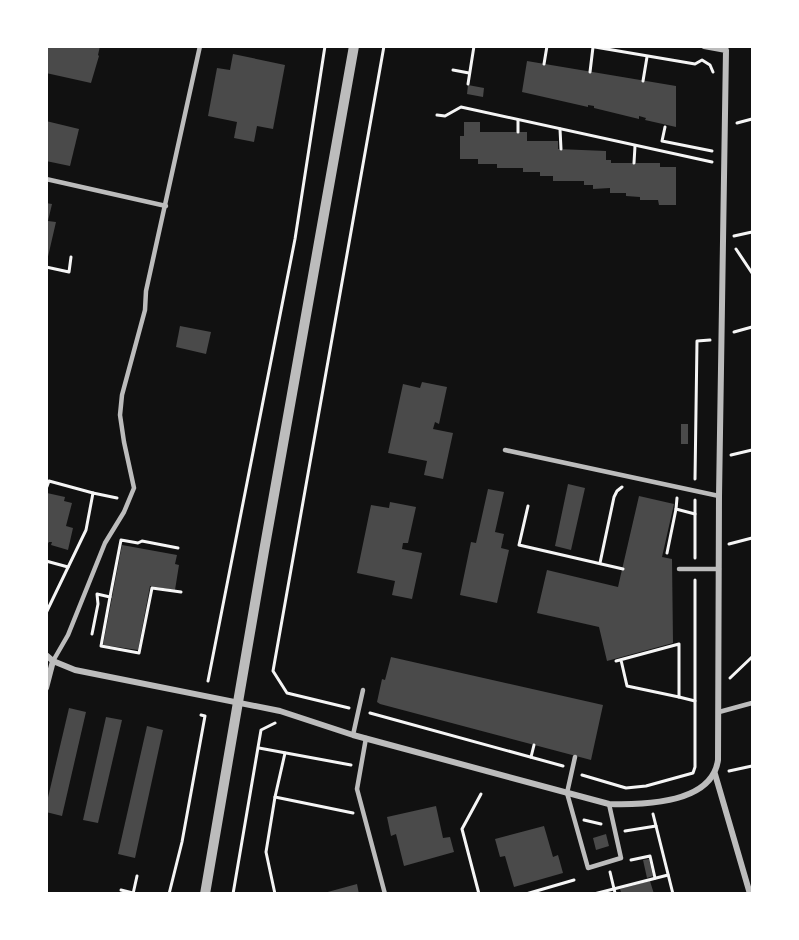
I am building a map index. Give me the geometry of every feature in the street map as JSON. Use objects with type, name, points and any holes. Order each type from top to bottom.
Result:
[{"type":"street","points":[[205,894],[354,46]]},
{"type":"street","points":[[46,655],[53,661],[75,670],[280,711],[353,735],[609,804],[650,804],[697,790],[709,783],[715,774],[718,760],[718,496],[726,48],[704,46]]},
{"type":"street","points":[[46,688],[53,661]]},
{"type":"street","points":[[715,774],[750,894]]},
{"type":"lane","points":[[53,661],[68,635],[105,543],[124,512],[134,488],[123,442],[120,415],[145,310],[146,291],[200,46]]},
{"type":"lane","points":[[46,179],[166,206]]},
{"type":"lane","points":[[505,450],[718,496]]},
{"type":"lane","points":[[679,569],[719,569]]},
{"type":"lane","points":[[353,735],[363,690]]},
{"type":"lane","points":[[718,712],[753,703]]},
{"type":"lane","points":[[366,738],[357,789],[385,894]]},
{"type":"lane","points":[[575,756],[567,793],[588,867],[621,858],[609,804]]},
{"type":"path","points":[[208,681],[295,239],[325,46]]},
{"type":"path","points":[[384,46],[273,671],[287,693],[359,710],[573,768],[581,774],[626,788],[646,786],[693,773],[695,767],[696,341],[710,340]]},
{"type":"path","points":[[468,84],[474,46]]},
{"type":"path","points":[[544,64],[547,46]]},
{"type":"path","points":[[590,72],[591,47],[695,64],[702,60],[712,69],[713,80]]},
{"type":"path","points":[[643,81],[647,57]]},
{"type":"path","points":[[453,70],[469,73]]},
{"type":"path","points":[[437,115],[445,116],[461,107],[723,163]]},
{"type":"path","points":[[732,124],[753,119]]},
{"type":"path","points":[[518,120],[518,132]]},
{"type":"path","points":[[665,127],[662,141],[712,151],[711,162]]},
{"type":"path","points":[[560,129],[561,149]]},
{"type":"path","points":[[634,163],[635,146]]},
{"type":"path","points":[[722,239],[753,232]]},
{"type":"path","points":[[731,237],[734,247],[753,273]]},
{"type":"path","points":[[46,267],[69,272],[71,257]]},
{"type":"path","points":[[720,336],[753,327]]},
{"type":"path","points":[[719,458],[753,450]]},
{"type":"path","points":[[46,489],[48,481],[118,499]]},
{"type":"path","points":[[600,563],[614,497],[617,491],[627,486]]},
{"type":"path","points":[[46,613],[86,530],[93,493]]},
{"type":"path","points":[[667,553],[676,509],[677,498],[674,495]]},
{"type":"path","points":[[528,506],[519,545],[623,568]]},
{"type":"path","points":[[676,509],[695,514]]},
{"type":"path","points":[[718,547],[753,538]]},
{"type":"path","points":[[178,548],[142,541],[138,543],[121,540],[101,646],[139,653],[152,588],[181,592]]},
{"type":"path","points":[[46,561],[68,567]]},
{"type":"path","points":[[92,634],[98,604],[97,594],[110,597]]},
{"type":"path","points":[[616,661],[679,644],[679,697]]},
{"type":"path","points":[[728,680],[753,657]]},
{"type":"path","points":[[621,660],[627,686],[695,701]]},
{"type":"path","points":[[169,894],[183,842],[205,716],[201,715]]},
{"type":"path","points":[[233,894],[261,730],[276,723]]},
{"type":"path","points":[[695,743],[702,743]]},
{"type":"path","points":[[531,757],[534,745]]},
{"type":"path","points":[[259,748],[348,766]]},
{"type":"path","points":[[275,894],[266,852],[285,753]]},
{"type":"path","points":[[729,771],[753,766]]},
{"type":"path","points":[[479,894],[462,829],[481,794]]},
{"type":"path","points":[[275,797],[357,814]]},
{"type":"path","points":[[653,813],[673,894]]},
{"type":"path","points":[[573,818],[626,832],[656,826]]},
{"type":"path","points":[[621,858],[629,861],[650,856],[655,878]]},
{"type":"path","points":[[607,862],[615,891]]},
{"type":"path","points":[[594,894],[615,891],[668,875]]},
{"type":"path","points":[[121,890],[133,893],[137,876]]},
{"type":"path","points":[[526,894],[574,880]]},
{"type":"building","points":[[46,46],[100,46],[91,83],[46,73]]},
{"type":"building","points":[[233,54],[285,65],[273,129],[257,126],[254,142],[234,138],[237,122],[208,116],[217,68],[230,70]]},
{"type":"building","points":[[527,61],[676,86],[676,127],[645,120],[646,118],[639,116],[639,119],[594,108],[594,106],[588,105],[588,107],[522,92]]},
{"type":"building","points":[[468,85],[484,88],[483,97],[467,94]]},
{"type":"building","points":[[46,121],[79,129],[70,166],[46,161]]},
{"type":"building","points":[[464,122],[480,122],[480,132],[527,132],[527,141],[558,141],[558,149],[606,151],[606,160],[611,160],[611,163],[660,163],[660,167],[676,167],[676,205],[659,205],[658,200],[640,200],[640,197],[626,196],[626,193],[610,193],[610,188],[593,189],[593,185],[584,185],[584,181],[553,181],[553,176],[540,176],[540,172],[523,172],[523,168],[497,168],[497,164],[478,164],[478,159],[460,159],[460,136],[464,136]]},
{"type":"building","points":[[46,203],[52,204],[48,221],[56,222],[47,261]]},
{"type":"building","points":[[180,326],[211,332],[206,354],[176,347]]},
{"type":"building","points":[[422,382],[447,387],[439,424],[435,422],[433,429],[453,433],[443,479],[424,475],[427,461],[388,453],[403,384],[420,388]]},
{"type":"building","points":[[681,424],[688,424],[688,444],[681,444]]},
{"type":"building","points":[[568,484],[585,488],[571,550],[555,546]]},
{"type":"building","points":[[488,489],[504,492],[495,532],[504,534],[501,548],[509,550],[497,603],[460,595],[471,542],[476,543]]},
{"type":"building","points":[[47,493],[65,497],[64,501],[72,503],[66,526],[73,528],[68,550],[51,545],[52,542],[46,546]]},
{"type":"building","points":[[639,496],[674,504],[662,557],[672,559],[673,643],[607,661],[599,627],[537,613],[547,570],[618,587]]},
{"type":"building","points":[[390,502],[416,507],[408,543],[403,543],[402,549],[422,553],[412,599],[392,595],[395,581],[357,573],[371,505],[389,508]]},
{"type":"building","points":[[122,545],[177,555],[175,564],[179,565],[175,590],[150,586],[138,650],[103,645]]},
{"type":"building","points":[[391,657],[603,705],[591,760],[380,704],[377,702],[382,679],[385,680]]},
{"type":"building","points":[[69,708],[86,712],[62,816],[46,812],[46,806]]},
{"type":"building","points":[[106,717],[122,720],[98,823],[83,820]]},
{"type":"building","points":[[147,726],[163,730],[135,858],[118,854]]},
{"type":"building","points":[[436,806],[443,838],[450,837],[454,852],[404,866],[396,834],[391,836],[387,817]]},
{"type":"building","points":[[544,826],[553,857],[558,855],[563,873],[514,887],[505,856],[500,857],[495,839]]},
{"type":"building","points":[[606,834],[609,846],[596,850],[593,838]]},
{"type":"building","points":[[649,859],[653,876],[647,878],[643,860]]},
{"type":"building","points":[[650,881],[654,894],[616,894],[621,892],[620,889]]},
{"type":"building","points":[[357,884],[359,894],[324,894],[324,893]]}]
